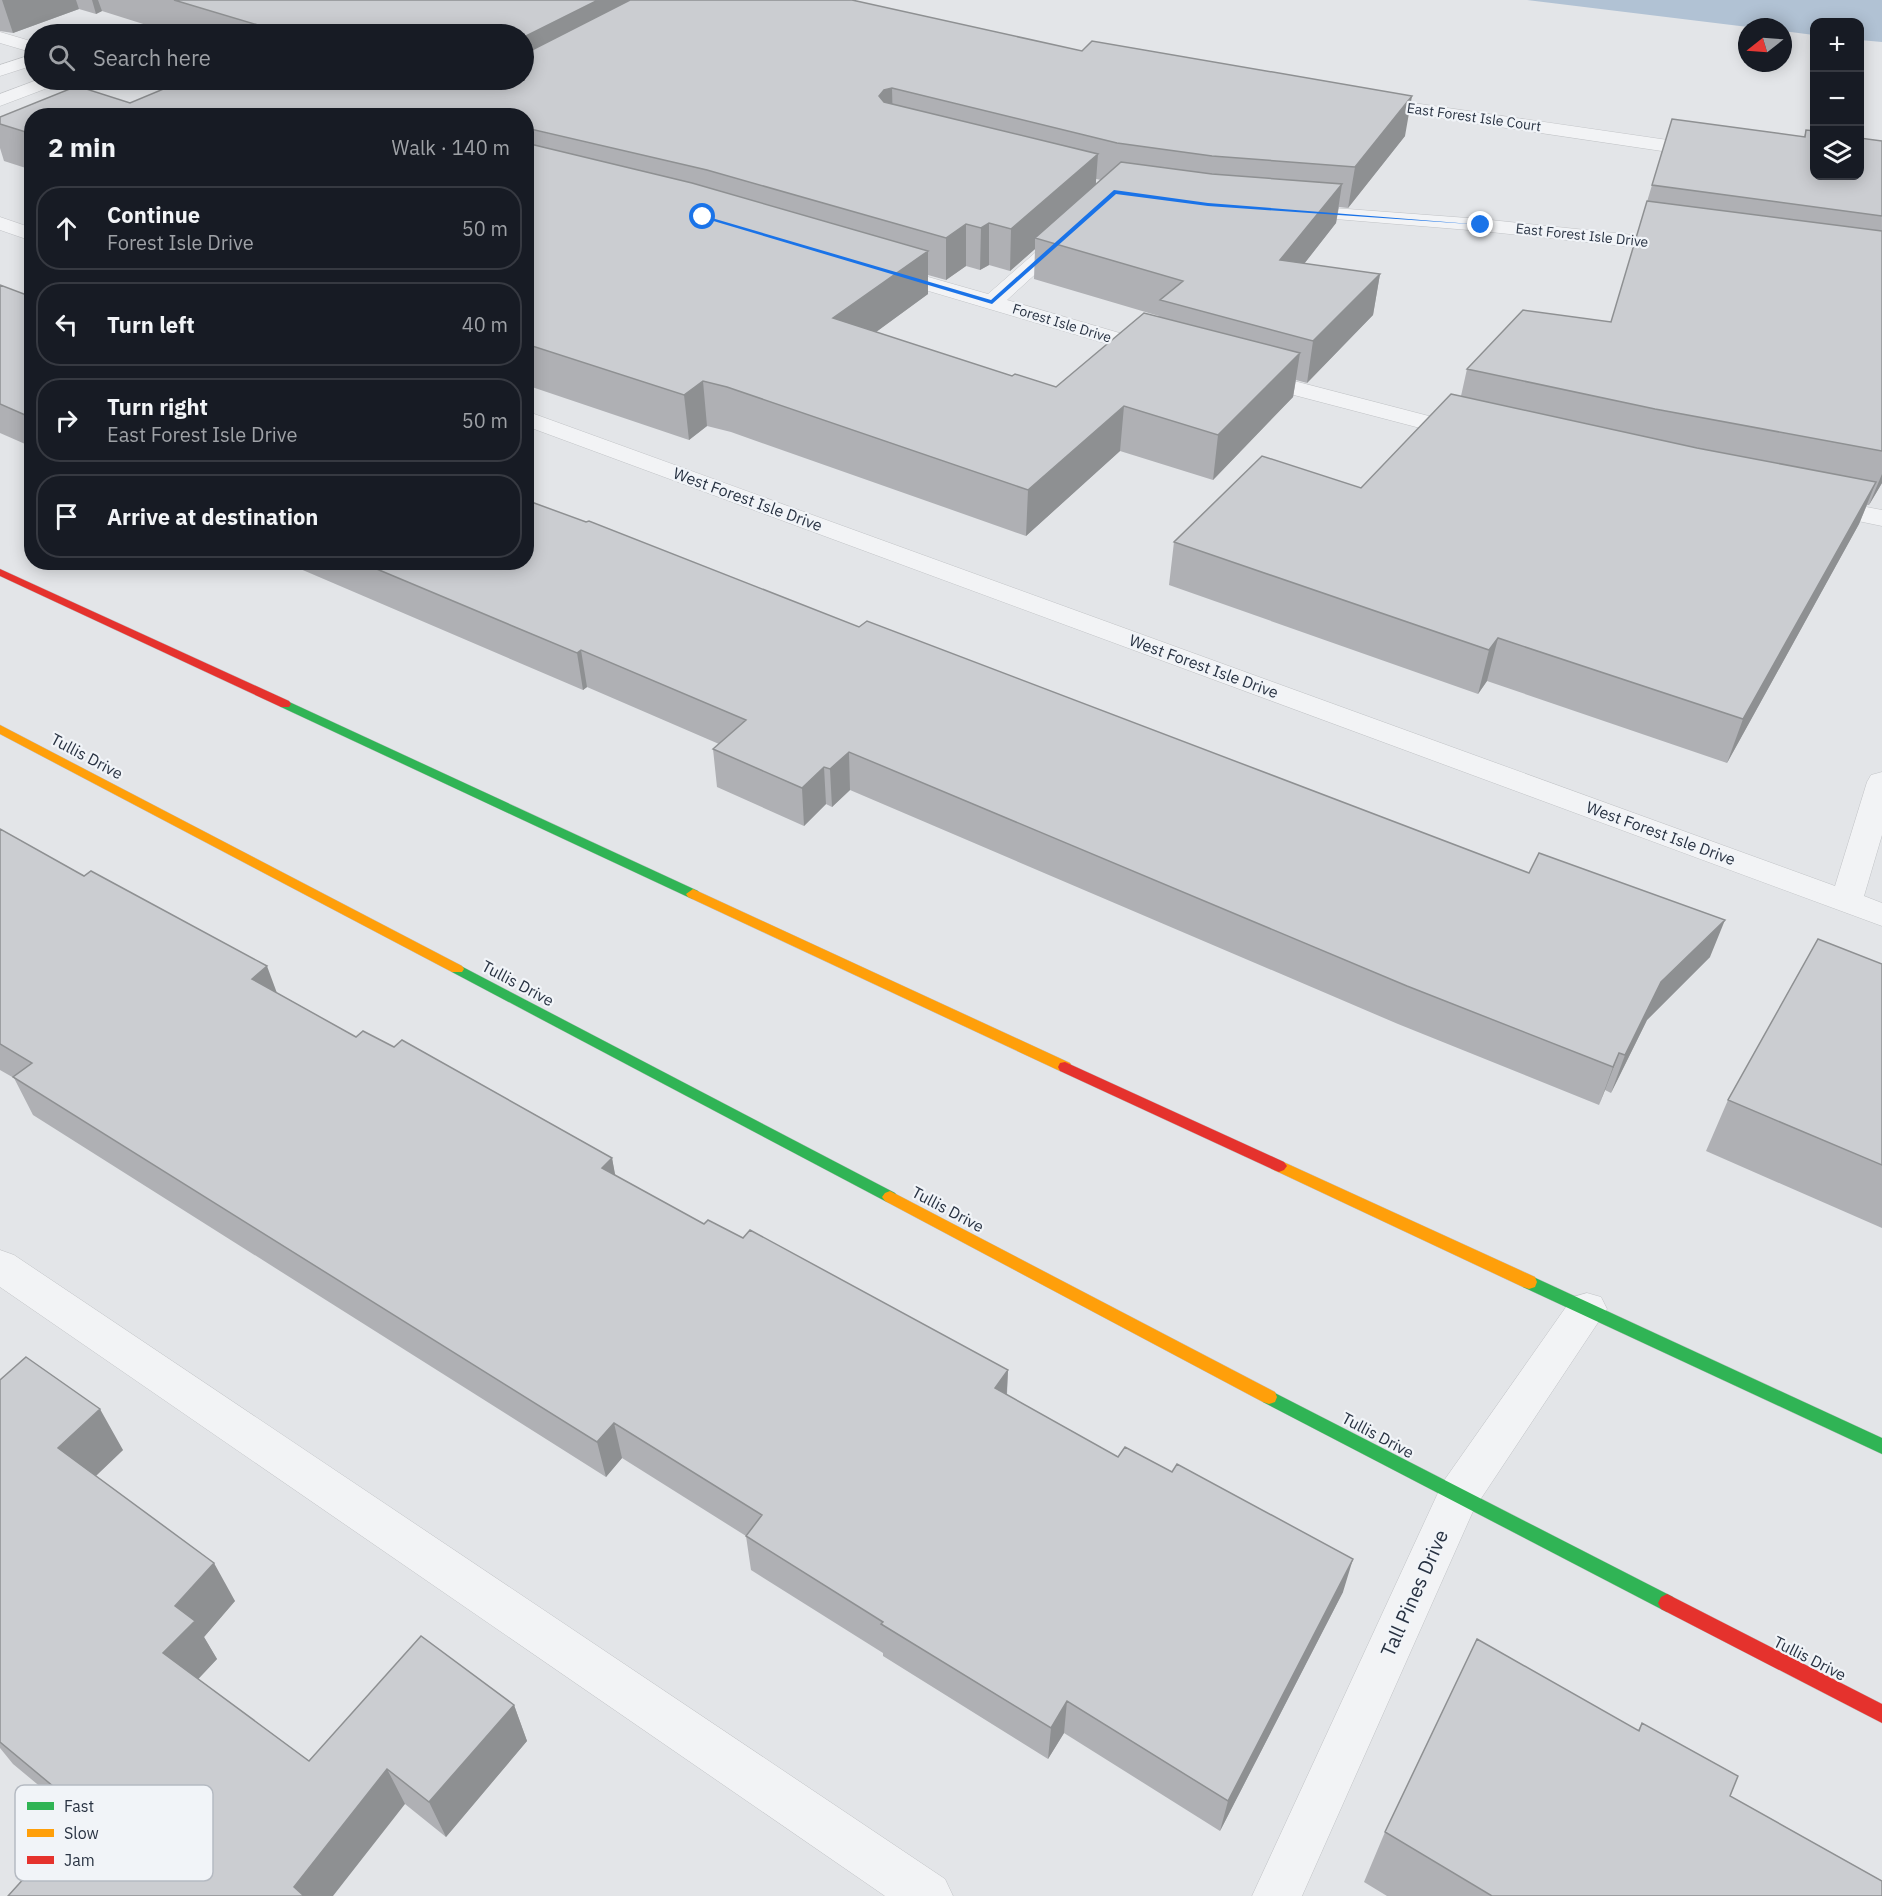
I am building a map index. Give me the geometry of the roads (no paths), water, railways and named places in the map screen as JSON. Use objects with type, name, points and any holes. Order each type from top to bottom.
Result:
[{"type":"street","points":[[0,37],[24,45]]},
{"type":"street","points":[[0,71],[24,63]]},
{"type":"street","points":[[0,100],[26,90]]},
{"type":"street","points":[[186,90],[257,108]]},
{"type":"street","name":"East Forest Isle Court","points":[[1345,99],[1722,154]]},
{"type":"street","name":"East Forest Isle Drive","points":[[1279,210],[1493,226],[1698,248]]},
{"type":"street","points":[[0,223],[24,231]]},
{"type":"street","points":[[992,302],[1079,224]]},
{"type":"street","name":"Forest Isle Drive","points":[[861,264],[1182,358]]},
{"type":"street","points":[[1226,370],[1483,437]]},
{"type":"street","name":"West Forest Isle Drive","points":[[534,421],[1882,915]]},
{"type":"street","points":[[1800,503],[1882,518]]},
{"type":"street","points":[[0,572],[1882,1446]]},
{"type":"street","name":"Tullis Drive","points":[[0,729],[1458,1496],[1882,1714]]},
{"type":"street","points":[[1847,901],[1882,782]]},
{"type":"street","points":[[0,1266],[928,1896]]},
{"type":"street","name":"Tall Pines Drive","points":[[1277,1896],[1458,1496],[1587,1309]]},
{"type":"water","points":[[1527,0],[1882,0],[1882,42],[1864,40],[1864,18],[1810,18],[1810,34],[1792,32],[1792,18],[1738,18],[1738,26]]}]
